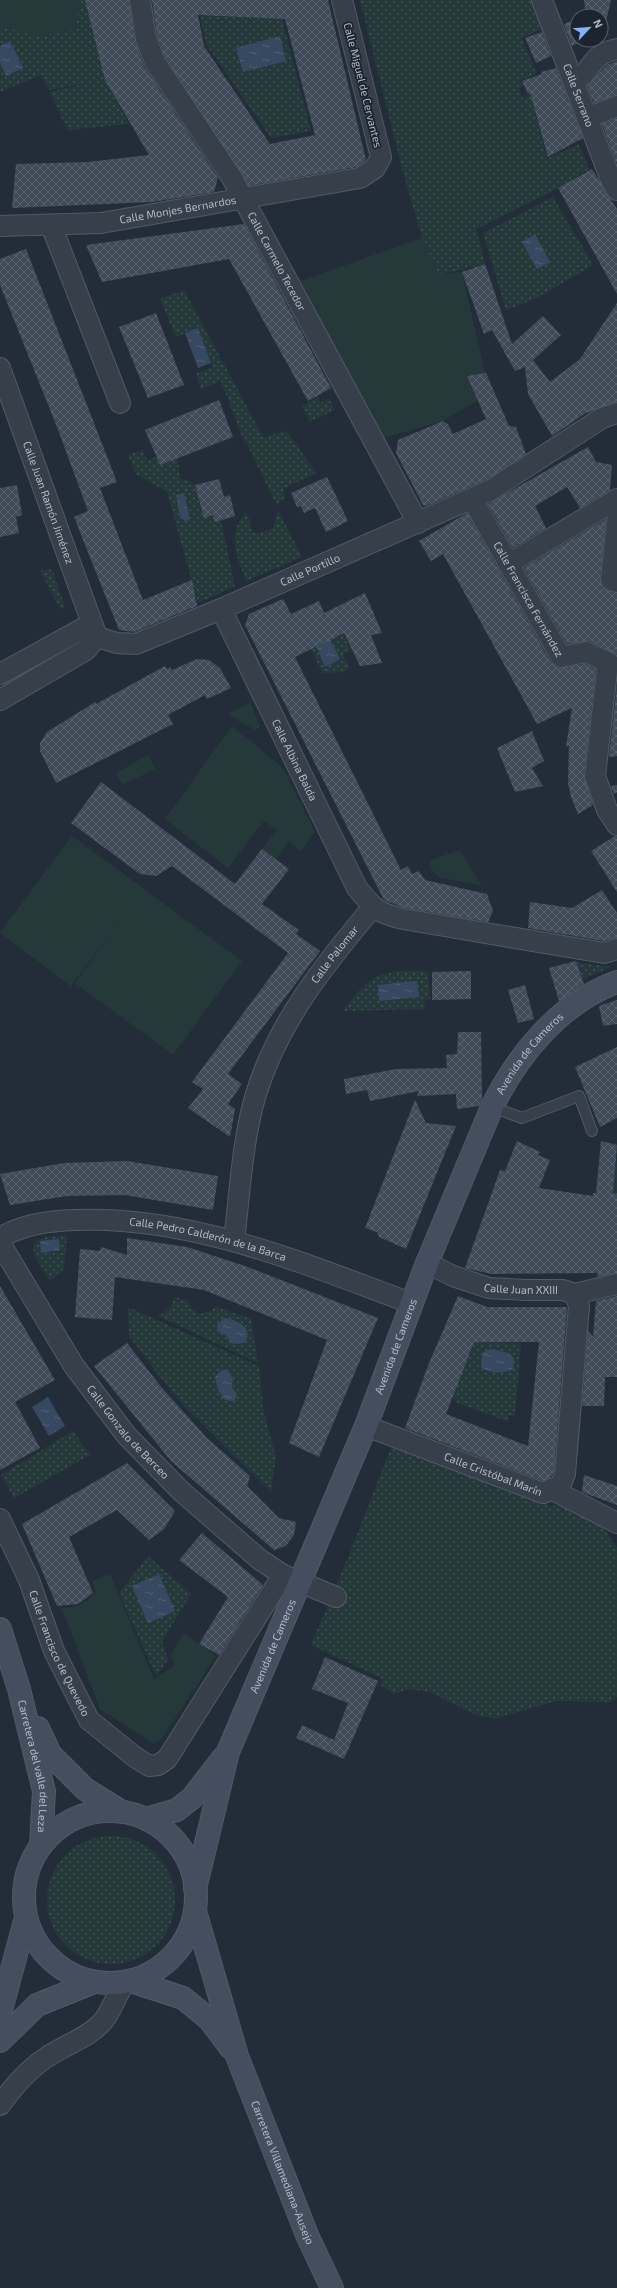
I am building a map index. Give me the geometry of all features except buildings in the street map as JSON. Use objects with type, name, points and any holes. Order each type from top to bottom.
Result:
[{"type":"main road","name":"Avenida de Cameros","points":[[228,1752],[291,1579],[366,1426],[427,1263],[503,1084],[534,1041],[572,1007],[617,982]]},
{"type":"main road","name":"Carretera del valle del Leza","points":[[0,1629],[20,1689],[44,1791],[41,1844]]},
{"type":"main road","name":"Carretera del valle del Leza","points":[[20,1689],[50,1754],[85,1789],[122,1812]]},
{"type":"main road","points":[[146,1819],[177,1810],[192,1798],[228,1752]]},
{"type":"main road","points":[[122,1812],[99,1812],[77,1817],[57,1828],[41,1844],[29,1866],[24,1891],[26,1917],[35,1940],[50,1960],[70,1974],[94,1982],[128,1982],[154,1972],[174,1955],[188,1934],[228,1752]]},
{"type":"main road","name":"Carretera Villamediana-Ausejo","points":[[122,1812],[146,1819],[165,1831],[180,1848],[190,1867],[195,1900],[237,2056],[307,2235],[332,2288]]},
{"type":"main road","points":[[0,2014],[26,1917]]},
{"type":"main road","points":[[0,2042],[37,2005],[94,1982]]},
{"type":"main road","name":"Carretera Villamediana-Ausejo","points":[[128,1982],[184,1998],[210,2020],[237,2056]]},
{"type":"street","name":"Calle Carmelo Tecedor","points":[[140,0],[146,39],[155,62],[232,178],[418,523]]},
{"type":"street","name":"Calle Miguel de Cervantes","points":[[342,0],[381,157],[375,168]]},
{"type":"street","name":"Calle Serrano","points":[[542,0],[574,80],[587,118],[617,190]]},
{"type":"street","points":[[574,80],[581,78],[596,57],[606,51],[617,49]]},
{"type":"street","points":[[587,118],[617,106]]},
{"type":"street","name":"Calle Monjes Bernardos","points":[[0,226],[101,222],[243,200],[360,178],[375,168]]},
{"type":"street","points":[[51,225],[120,403]]},
{"type":"street","name":"Calle Juan Ramón Jiménez","points":[[0,368],[94,631]]},
{"type":"street","name":"Calle Portillo","points":[[94,631],[117,643],[136,644],[220,609],[491,490],[602,418],[617,413]]},
{"type":"street","name":"Calle Francisca Fernández","points":[[472,499],[510,563],[561,657],[586,652],[608,662],[595,776],[607,810],[617,825]]},
{"type":"street","points":[[510,563],[617,499]]},
{"type":"street","points":[[617,520],[611,580],[617,582]]},
{"type":"street","name":"Calle Albina Balda","points":[[220,609],[357,888],[372,908]]},
{"type":"street","points":[[0,674],[94,631]]},
{"type":"street","points":[[0,700],[86,650],[94,631]]},
{"type":"street","points":[[372,908],[388,915],[403,919],[604,953],[617,949]]},
{"type":"street","name":"Calle Palomar","points":[[234,1241],[245,1147],[256,1094],[275,1047],[301,1000],[321,969],[372,908]]},
{"type":"street","name":"Calle Pedro Calderón de la Barca","points":[[0,1238],[14,1229],[48,1221],[102,1219],[152,1223],[234,1241],[411,1304]]},
{"type":"street","name":"Calle Gonzalo de Berceo","points":[[0,1243],[74,1366],[127,1436],[182,1491],[259,1558],[291,1579],[336,1597]]},
{"type":"street","name":"Calle Juan XXIII","points":[[427,1263],[453,1276],[489,1288],[563,1290],[575,1294],[617,1284]]},
{"type":"street","points":[[551,1489],[560,1486],[565,1474],[579,1306],[575,1294]]},
{"type":"street","name":"Calle Cristóbal Marín","points":[[366,1426],[542,1493],[551,1489],[617,1523]]},
{"type":"street","name":"Calle Francisco de Quevedo","points":[[0,1519],[29,1580],[54,1651],[89,1720],[135,1757],[149,1766],[158,1765],[167,1759],[291,1579]]},
{"type":"street","points":[[0,2105],[14,2085],[45,2058],[88,2033],[105,2020],[116,1995],[128,1982]]},
{"type":"lane","points":[[492,1107],[522,1118],[579,1096],[592,1131]]},
{"type":"green space","points":[[0,0],[80,0],[75,29],[41,36],[0,26]]},
{"type":"green space","points":[[80,0],[85,0],[105,80],[129,124],[67,130],[50,92],[92,82],[49,90],[41,75],[0,92],[0,26],[41,36],[75,29]]},
{"type":"green space","points":[[360,0],[535,0],[547,27],[521,38],[537,74],[520,81],[523,86],[519,88],[522,98],[530,94],[547,159],[579,144],[589,169],[558,188],[476,229],[485,264],[439,275],[422,238],[403,172]]},
{"type":"green space","points":[[200,16],[282,19],[311,131],[271,138],[206,44]]},
{"type":"green space","points":[[553,197],[593,265],[535,299],[506,310],[483,233]]},
{"type":"green space","points":[[422,238],[439,275],[462,272],[485,373],[467,376],[478,400],[443,421],[383,438],[295,283]]},
{"type":"green space","points":[[184,290],[263,437],[287,431],[316,473],[283,489],[286,499],[276,504],[246,442],[244,442],[221,381],[201,389],[196,374],[213,367],[198,328],[176,337],[160,299]]},
{"type":"green space","points":[[318,398],[320,403],[329,399],[335,410],[310,422],[302,406]]},
{"type":"green space","points":[[143,450],[147,460],[157,457],[160,465],[178,458],[180,479],[188,480],[195,485],[204,518],[213,515],[215,522],[221,521],[235,586],[198,603],[167,492],[136,474],[128,455]]},
{"type":"green space","points":[[278,510],[302,557],[246,581],[238,559],[235,545],[236,530],[239,522],[247,512],[253,533],[260,533],[273,528]]},
{"type":"green space","points":[[52,569],[65,607],[60,609],[40,571]]},
{"type":"green space","points":[[342,631],[351,651],[343,654],[350,668],[343,672],[323,673],[310,648]]},
{"type":"green space","points":[[250,702],[260,727],[255,730],[228,714]]},
{"type":"green space","points":[[232,726],[283,768],[315,832],[301,851],[288,842],[276,859],[262,849],[277,830],[264,821],[228,868],[165,819]]},
{"type":"green space","points":[[148,755],[155,769],[122,785],[116,773]]},
{"type":"green space","points":[[72,836],[242,961],[173,1055],[75,983],[123,917],[71,986],[0,933]]},
{"type":"green space","points":[[460,850],[482,886],[438,877],[433,871],[429,861]]},
{"type":"green space","points":[[577,962],[611,967],[583,979]]},
{"type":"green space","points":[[400,971],[426,971],[428,973],[430,999],[424,1000],[425,1009],[343,1011],[367,983],[380,975]]},
{"type":"green space","points":[[617,1156],[617,1193],[613,1194]]},
{"type":"green space","points":[[67,1235],[64,1269],[50,1281],[34,1254],[33,1247],[41,1238]]},
{"type":"green space","points":[[174,1297],[187,1300],[191,1308],[199,1314],[211,1311],[215,1306],[251,1319],[258,1363],[158,1316],[169,1309]]},
{"type":"green space","points":[[128,1307],[259,1366],[263,1409],[276,1457],[271,1492],[186,1408],[152,1367],[129,1336]]},
{"type":"green space","points":[[474,1342],[521,1343],[515,1416],[509,1415],[508,1422],[456,1402],[453,1395]]},
{"type":"green space","points":[[73,1431],[90,1455],[14,1498],[1,1475]]},
{"type":"green space","points":[[391,1447],[552,1506],[565,1506],[579,1510],[592,1518],[604,1529],[617,1547],[617,1697],[611,1702],[556,1701],[497,1718],[478,1716],[432,1693],[411,1689],[394,1694],[380,1685],[383,1679],[311,1645],[350,1553]]},
{"type":"green space","points":[[148,1556],[191,1594],[162,1641],[168,1660],[156,1676],[119,1593]]},
{"type":"green space","points":[[110,1574],[154,1679],[174,1666],[171,1655],[183,1633],[216,1656],[161,1740],[153,1743],[100,1709],[62,1608],[76,1606],[88,1600],[95,1592],[92,1581]]},
{"type":"green space","points":[[117,1836],[130,1838],[141,1843],[152,1850],[161,1859],[173,1881],[175,1900],[173,1919],[168,1930],[161,1941],[152,1950],[130,1962],[105,1964],[92,1962],[81,1957],[70,1950],[61,1941],[49,1919],[47,1894],[49,1881],[54,1870],[61,1859],[70,1850],[92,1838]]},
{"type":"water","points":[[280,36],[286,61],[243,72],[236,48]]},
{"type":"water","points":[[10,41],[23,68],[6,76],[0,62],[0,46]]},
{"type":"water","points":[[535,234],[550,262],[537,269],[522,242]]},
{"type":"water","points":[[198,328],[211,363],[198,368],[185,333]]},
{"type":"water","points":[[184,493],[190,519],[185,521],[180,517],[176,495]]},
{"type":"water","points":[[330,639],[340,659],[325,667],[316,646]]},
{"type":"water","points":[[417,981],[419,997],[379,1001],[378,985]]},
{"type":"water","points":[[59,1239],[60,1250],[41,1253],[40,1241]]},
{"type":"water","points":[[224,1318],[238,1322],[246,1329],[247,1337],[245,1342],[238,1344],[231,1343],[226,1335],[219,1332],[217,1325]]},
{"type":"water","points":[[491,1349],[509,1353],[514,1359],[513,1369],[505,1372],[497,1372],[488,1371],[481,1367],[482,1353]]},
{"type":"water","points":[[222,1370],[228,1370],[233,1379],[232,1387],[237,1394],[234,1401],[225,1400],[218,1390],[215,1377]]},
{"type":"water","points":[[48,1397],[65,1426],[49,1436],[32,1407]]},
{"type":"water","points":[[159,1574],[175,1611],[148,1623],[132,1586]]}]
